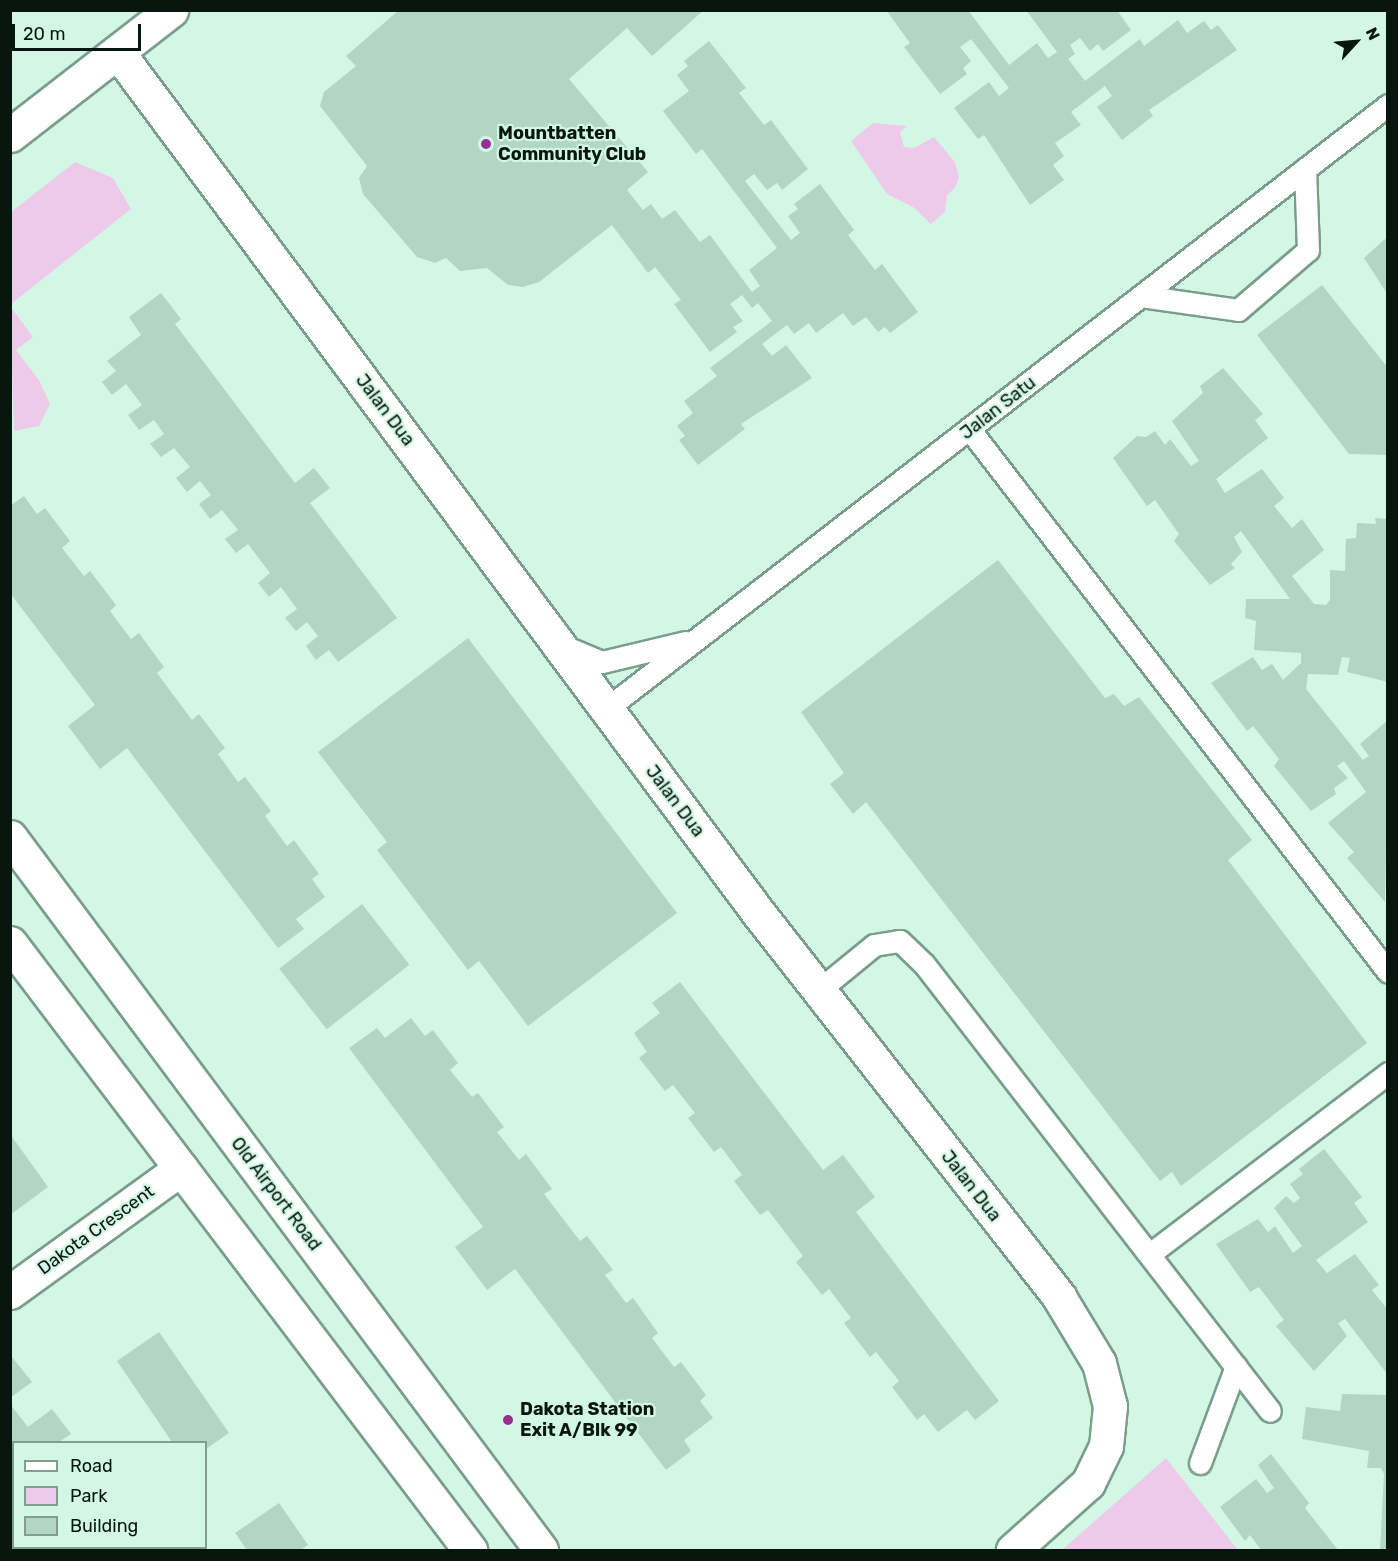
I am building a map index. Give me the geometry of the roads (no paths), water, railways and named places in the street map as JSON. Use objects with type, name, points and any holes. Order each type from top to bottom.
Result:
[{"type":"street","points":[[10,135],[119,54],[171,10]]},
{"type":"street","name":"Jalan Dua","points":[[119,54],[606,709],[819,990],[1059,1297],[1099,1363],[1107,1386],[1106,1446],[1088,1483],[1013,1551]]},
{"type":"street","name":"Old Airport Road","points":[[10,837],[541,1551]]},
{"type":"street","points":[[10,943],[470,1551]]},
{"type":"street","name":"Dakota Crescent","points":[[10,1292],[181,1168]]},
{"type":"lane","name":"Jalan Satu","points":[[606,709],[1388,105]]},
{"type":"lane","points":[[1141,296],[1238,310],[1308,250],[1305,169]]},
{"type":"lane","points":[[970,430],[1388,972]]},
{"type":"lane","points":[[558,644],[602,662],[698,639]]},
{"type":"lane","points":[[819,990],[874,945],[900,941],[924,964],[1151,1254],[1270,1411]]},
{"type":"lane","points":[[1151,1254],[1388,1073]]},
{"type":"lane","points":[[1200,1463],[1236,1366]]},
{"type":"place","name":"Mountbatten Community Club","points":[[486,144]]},
{"type":"place","name":"Dakota Station Exit A/Blk 99","points":[[508,1420]]}]
